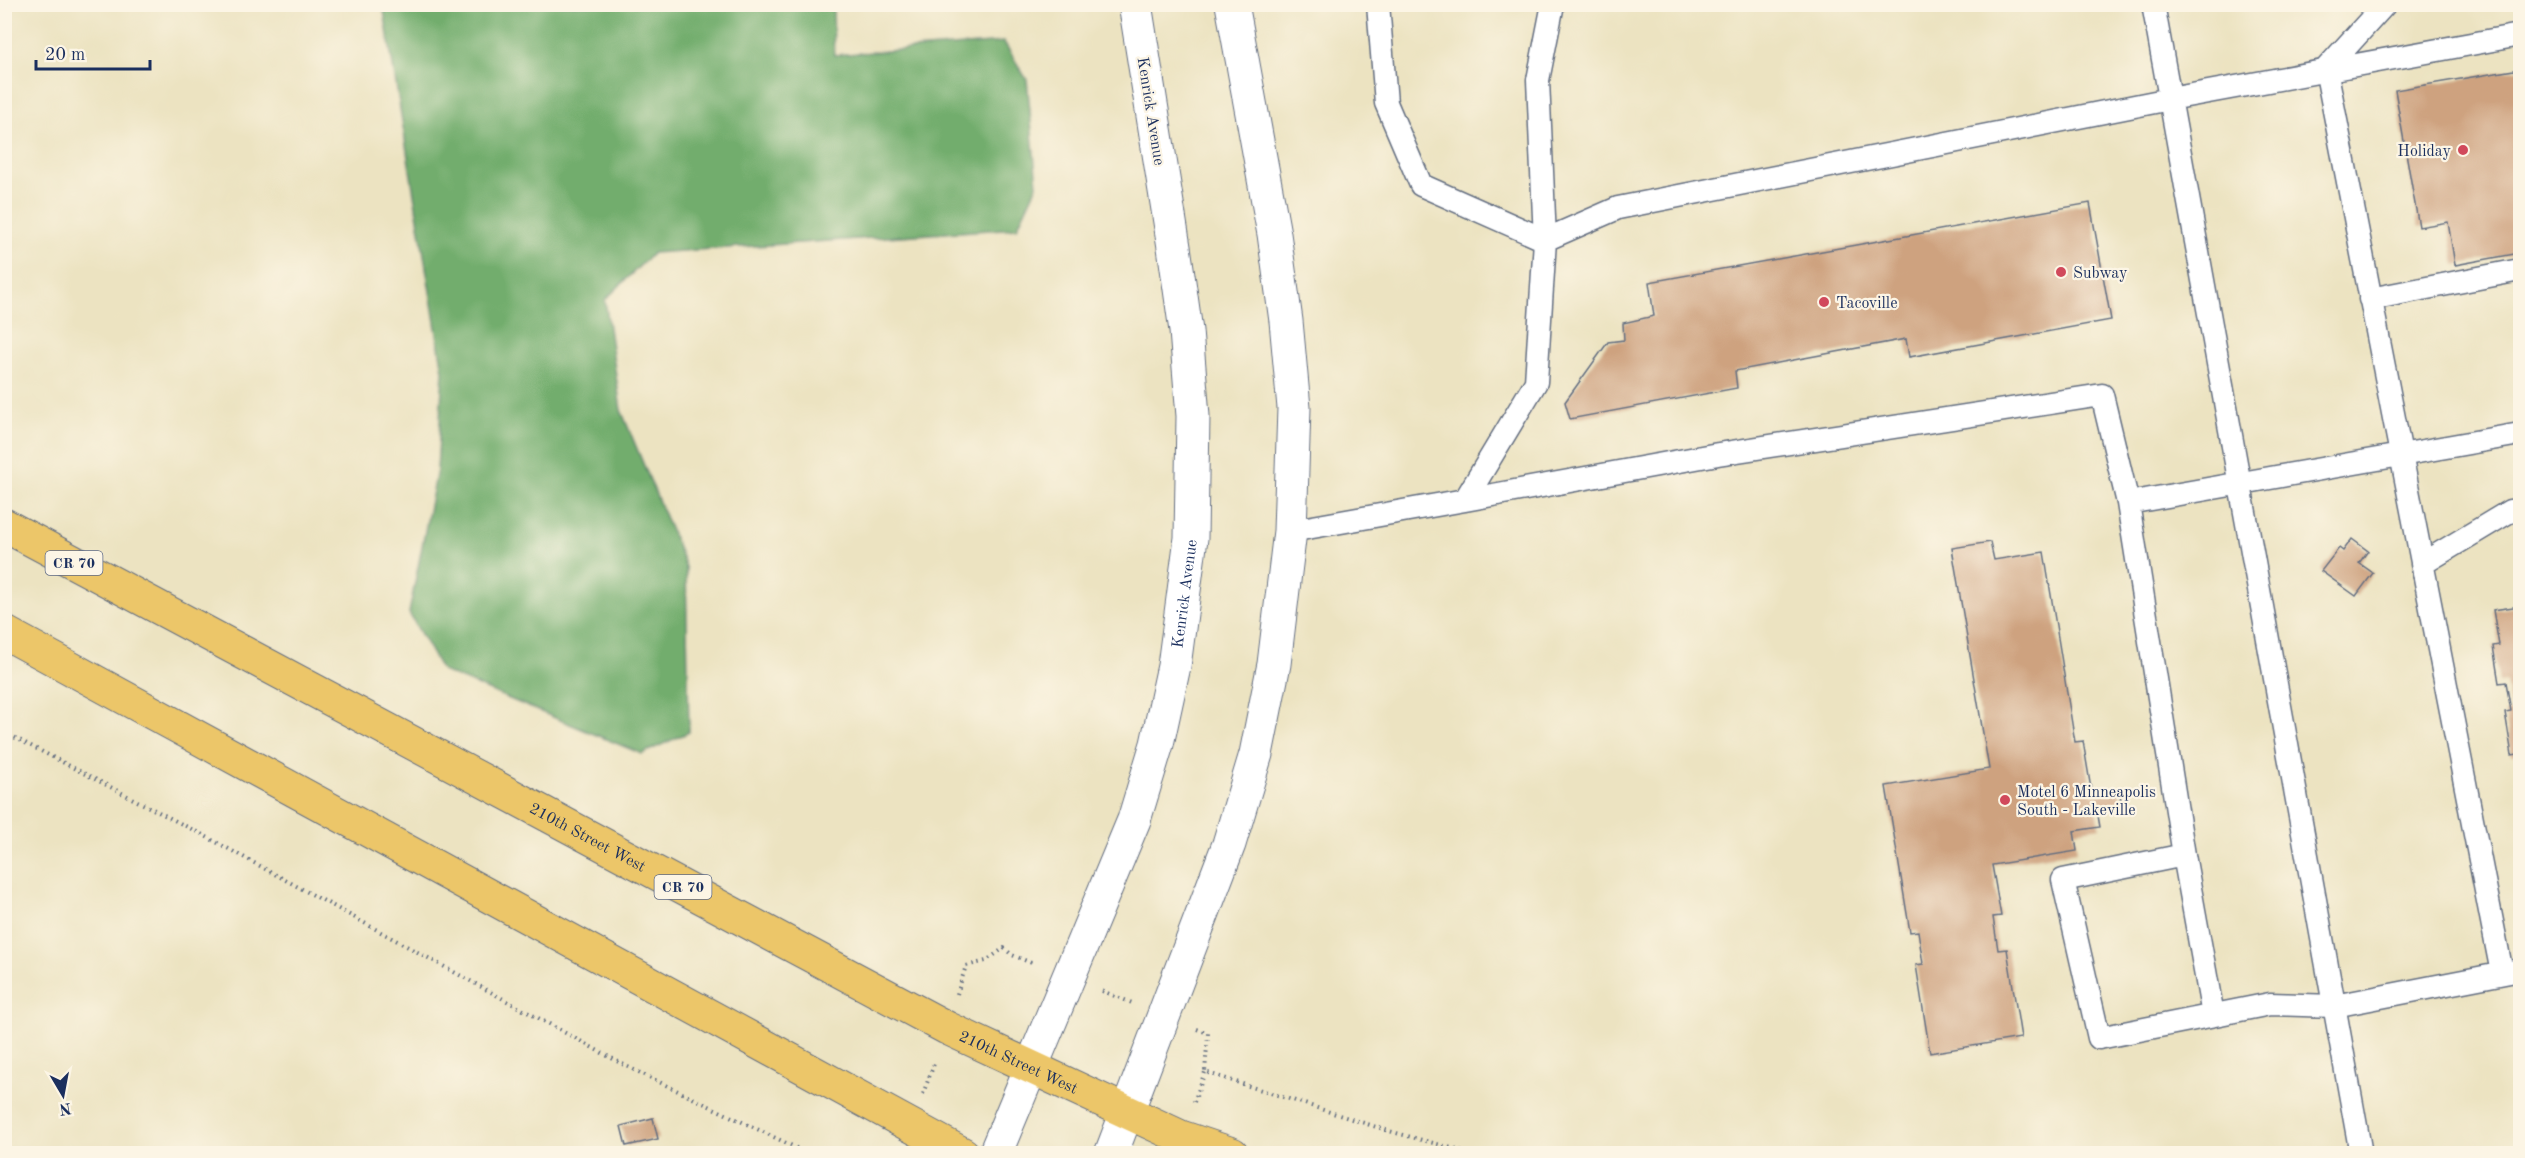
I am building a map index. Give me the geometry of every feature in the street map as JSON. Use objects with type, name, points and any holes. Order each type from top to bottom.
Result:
[{"type":"main road","name":"210th Street West","points":[[4,525],[947,1028],[1181,1137],[1232,1154]]},
{"type":"main road","points":[[4,632],[963,1154]]},
{"type":"street","name":"Kenrick Avenue","points":[[995,1154],[1134,820],[1156,744],[1174,666],[1191,538],[1193,416],[1186,331],[1135,4]]},
{"type":"street","points":[[1111,1154],[1125,1111],[1228,844],[1256,754],[1274,664],[1290,531],[1294,408],[1286,321],[1274,234],[1232,4]]},
{"type":"lane","points":[[1378,4],[1386,103],[1421,185],[1545,240],[1618,208],[2326,69],[2520,35]]},
{"type":"lane","points":[[1465,500],[1536,382],[1545,240],[1538,80],[1553,4]]},
{"type":"lane","points":[[2153,4],[2361,1154]]},
{"type":"lane","points":[[2326,69],[2385,4]]},
{"type":"lane","points":[[2184,855],[2063,880],[2098,1038],[2270,1004],[2334,1006],[2511,972],[2422,564],[2326,69]]},
{"type":"lane","points":[[2370,299],[2520,270]]},
{"type":"lane","points":[[1290,531],[1718,454],[2102,395],[2128,503],[2184,855],[2213,1016]]},
{"type":"lane","points":[[2128,503],[2520,434]]},
{"type":"lane","points":[[2422,564],[2510,512],[2520,510]]},
{"type":"path","points":[[4,732],[205,836],[626,1066],[809,1154]]},
{"type":"path","points":[[2463,1154],[2520,1148]]},
{"type":"green space","points":[[383,5],[833,5],[834,55],[1004,42],[1027,80],[1037,185],[1017,228],[653,253],[605,300],[621,410],[686,567],[689,732],[642,754],[442,671],[409,613],[437,470],[443,371]]},
{"type":"building","name":"Holiday","points":[[2520,69],[2520,253],[2455,265],[2448,222],[2419,227],[2395,90]]},
{"type":"building","points":[[2090,203],[2111,320],[1909,357],[1906,339],[1735,371],[1737,388],[1570,419],[1565,402],[1608,342],[1624,340],[1623,323],[1654,316],[1649,282]]},
{"type":"building","points":[[2352,539],[2368,551],[2359,563],[2373,573],[2356,596],[2321,571],[2339,548],[2343,551]]},
{"type":"building","name":"Motel 6 Minneapolis South - Lakeville","points":[[1990,542],[1994,560],[2044,552],[2075,742],[2083,741],[2092,795],[2119,790],[2122,805],[2097,810],[2100,827],[2074,831],[2077,851],[1992,865],[2001,916],[1993,917],[1998,950],[2007,949],[2021,1038],[1930,1053],[1916,965],[1923,964],[1918,931],[1910,932],[1886,786],[1989,769],[1952,548]]},
{"type":"building","points":[[2520,606],[2519,760],[2518,754],[2512,755],[2505,712],[2511,711],[2506,682],[2499,683],[2493,646],[2499,645],[2493,610]]},
{"type":"building","points":[[653,1118],[658,1139],[626,1146],[621,1126]]},
{"type":"place","name":"Holiday","points":[[2463,150]]},
{"type":"place","name":"Subway","points":[[2061,272]]},
{"type":"place","name":"Tacoville","points":[[1824,302]]},
{"type":"place","name":"Motel 6 Minneapolis South - Lakeville","points":[[2005,800]]}]
